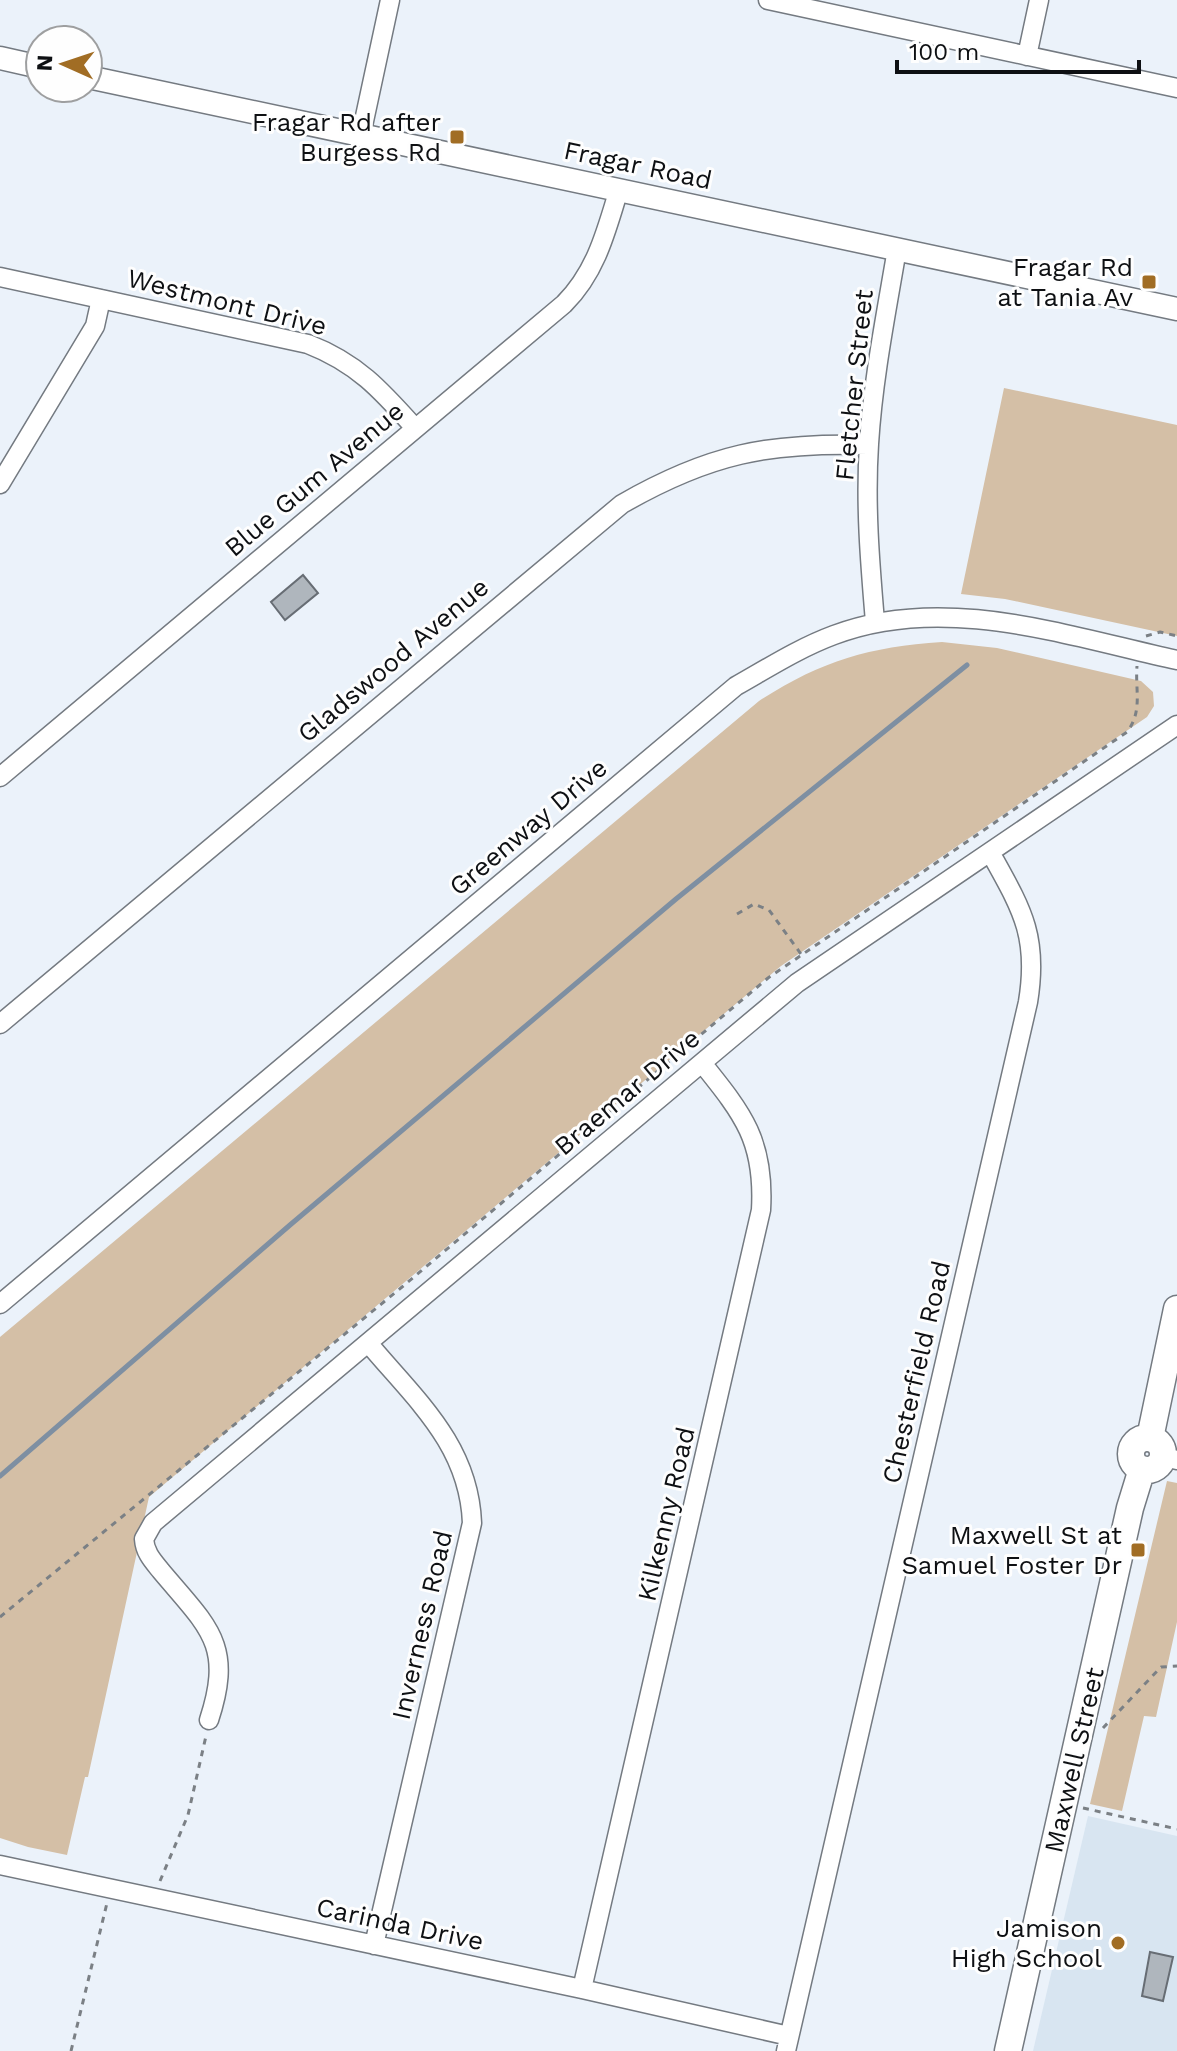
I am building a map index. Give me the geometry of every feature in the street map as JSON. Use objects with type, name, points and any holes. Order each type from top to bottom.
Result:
[{"type":"main road","name":"Maxwell Street","points":[[1008,2051],[1130,1508],[1158,1456],[1177,1309]]},
{"type":"street","points":[[361,135],[390,0]]},
{"type":"street","points":[[768,0],[822,6],[1027,56],[1177,88]]},
{"type":"street","points":[[1027,56],[1039,0]]},
{"type":"street","points":[[0,58],[24,63]]},
{"type":"street","name":"Fragar Road","points":[[104,80],[1177,309]]},
{"type":"street","name":"Blue Gum Avenue","points":[[0,777],[573,295],[602,245],[619,189]]},
{"type":"street","name":"Fletcher Street","points":[[875,622],[868,511],[869,445],[876,376],[897,249]]},
{"type":"street","name":"Westmont Drive","points":[[0,277],[294,340],[323,349],[364,374],[415,428]]},
{"type":"street","points":[[0,484],[95,326],[101,299]]},
{"type":"street","name":"Gladswood Avenue","points":[[0,1024],[622,504],[664,480],[738,453],[803,445],[869,445]]},
{"type":"street","name":"Greenway Drive","points":[[4,1293],[736,686],[789,655],[834,634],[875,622],[914,616],[976,618],[1177,660]]},
{"type":"street","name":"Braemar Drive","points":[[209,1720],[220,1680],[218,1649],[202,1619],[147,1554],[144,1539],[153,1523],[797,983],[1177,725]]},
{"type":"street","name":"Chesterfield Road","points":[[788,2044],[1031,988],[1032,959],[1025,919],[990,852]]},
{"type":"street","name":"Kilkenny Road","points":[[582,1989],[761,1210],[761,1177],[746,1121],[702,1063]]},
{"type":"street","name":"Inverness Road","points":[[369,1344],[442,1430],[455,1451],[468,1488],[472,1523],[374,1945]]},
{"type":"street","name":"Carinda Drive","points":[[0,1865],[582,1989],[788,2044]]},
{"type":"path","points":[[1144,638],[1160,632],[1177,636]]},
{"type":"path","points":[[737,914],[754,904],[766,907],[801,954]]},
{"type":"path","points":[[1102,1729],[1161,1667],[1177,1666]]},
{"type":"path","points":[[157,1900],[159,1884],[188,1815],[209,1720]]},
{"type":"path","points":[[1065,1805],[1177,1829]]},
{"type":"path","points":[[71,2051],[104,1915]]},
{"type":"shaded area","points":[[1004,388],[1177,425],[1177,636],[1005,599],[961,594]]},
{"type":"shaded area","points":[[942,642],[997,648],[1141,681],[1153,692],[1154,706],[1147,717],[781,966],[149,1497],[88,1777],[85,1777],[67,1855],[0,1838],[0,1337],[759,701],[803,676],[846,658],[915,644]]},
{"type":"shaded area","points":[[1167,1481],[1177,1483],[1177,1622],[1156,1717],[1144,1716],[1122,1811],[1090,1804]]},
{"type":"shaded area","name":"Jamison High School","points":[[1088,1816],[1177,1836],[1177,2051],[1033,2051]]},
{"type":"building","points":[[303,575],[318,593],[285,620],[271,602]]},
{"type":"building","points":[[1150,1952],[1173,1957],[1163,2001],[1142,1996]]},
{"type":"waterway","points":[[0,1476],[290,1225],[676,899],[967,665]]},
{"type":"place","name":"Fragar Rd after Burgess Rd","points":[[457,137]]},
{"type":"place","name":"Fragar Rd at Tania Av","points":[[1149,282]]},
{"type":"place","name":"Maxwell St at Samuel Foster Dr","points":[[1138,1550]]},
{"type":"place","name":"Jamison High School","points":[[1118,1943]]}]
